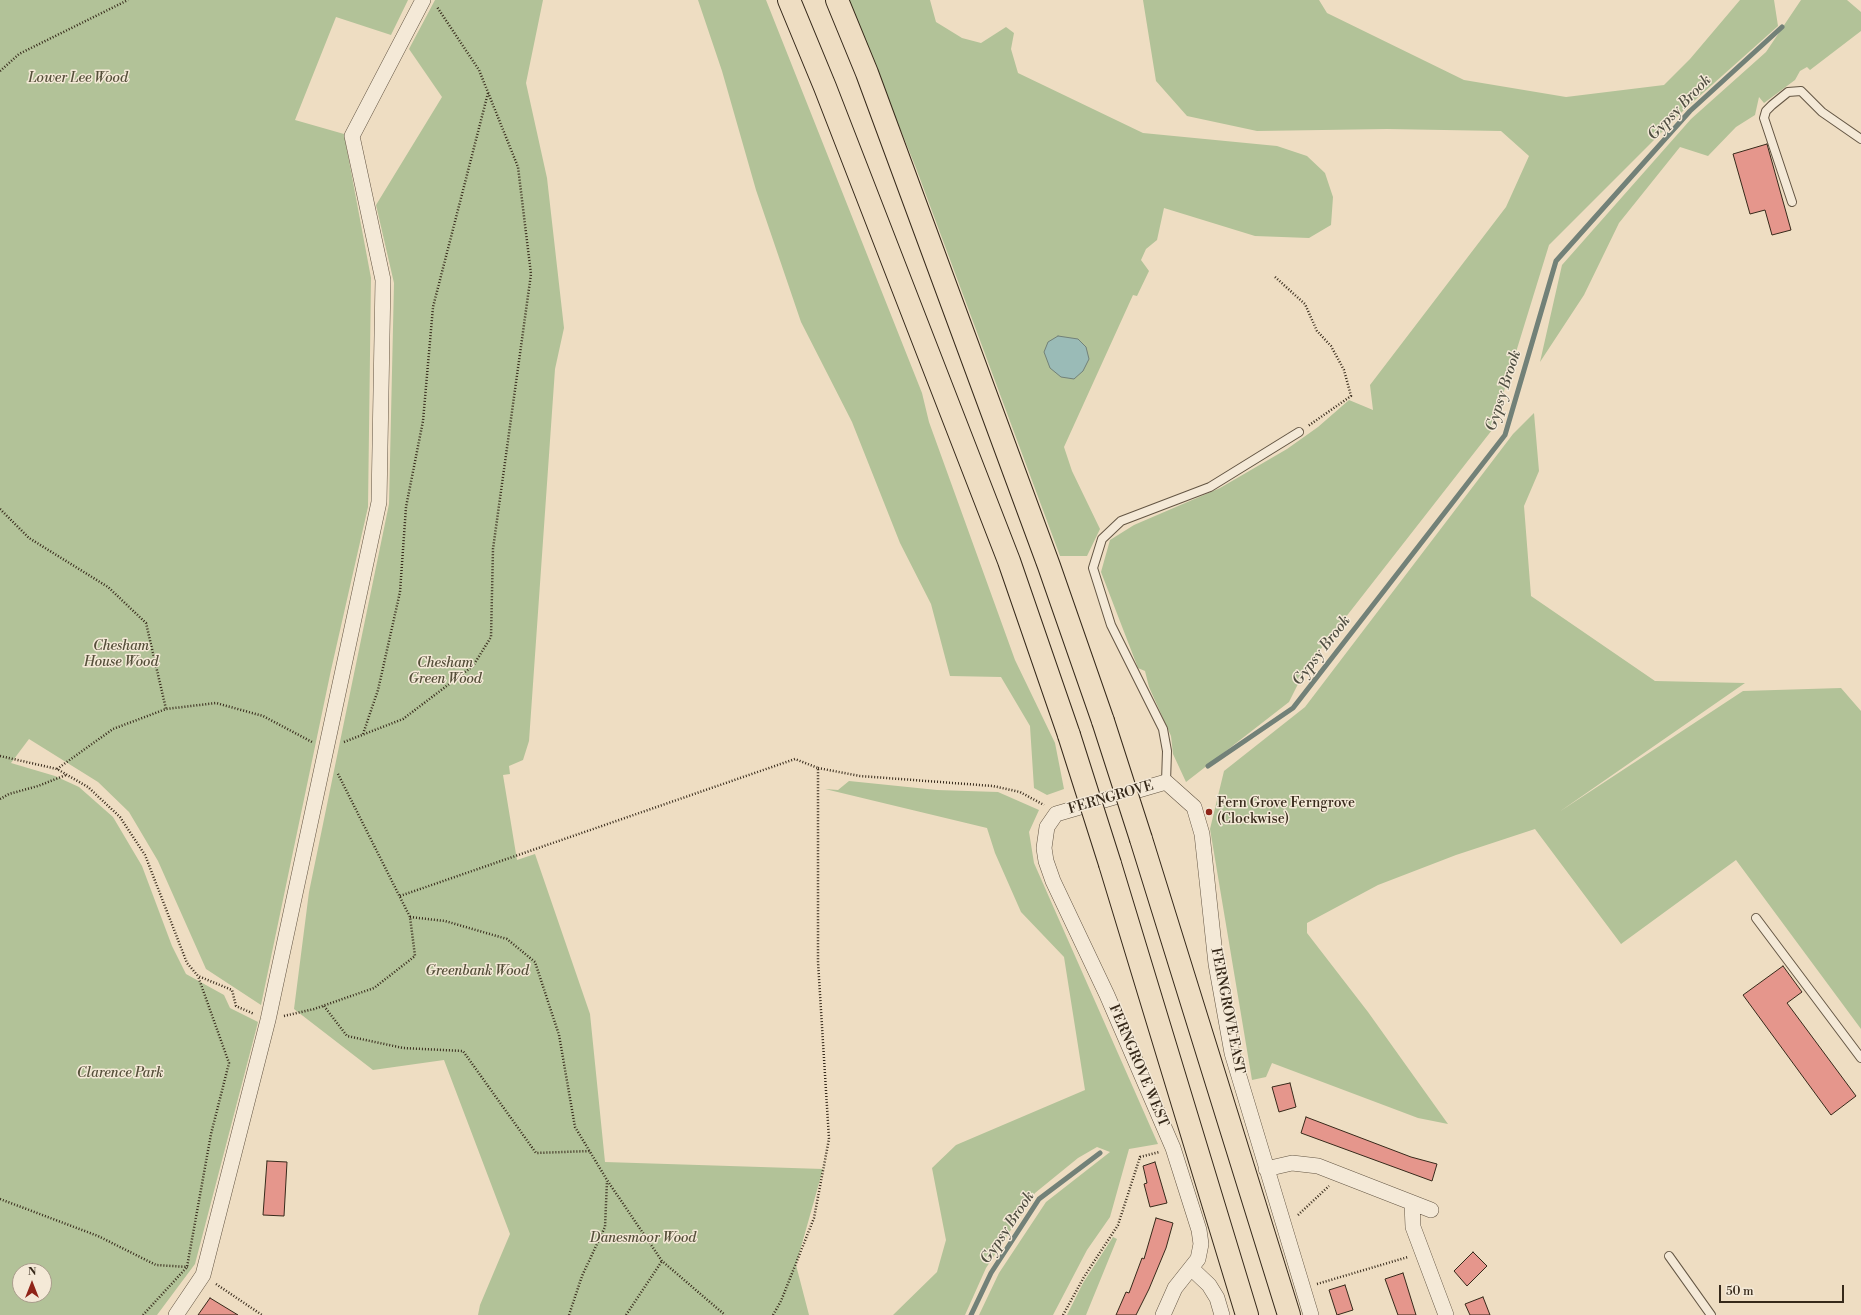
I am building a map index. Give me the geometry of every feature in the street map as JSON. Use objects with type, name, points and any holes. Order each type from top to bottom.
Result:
[{"type":"highway","points":[[789,0],[825,87],[1006,553],[1070,735],[1247,1315]]},
{"type":"highway","points":[[837,0],[867,73],[1049,566],[1103,721],[1290,1315]]},
{"type":"street","points":[[176,1315],[203,1275],[268,1020],[379,502],[383,280],[352,136],[423,0]]},
{"type":"street","name":"FERNGROVE","points":[[1056,814],[1166,782]]},
{"type":"street","name":"FERNGROVE EAST","points":[[1166,782],[1194,807],[1200,827],[1216,964],[1232,1053],[1311,1315]]},
{"type":"street","name":"FERNGROVE WEST","points":[[1056,814],[1047,827],[1044,848],[1046,861],[1053,881],[1107,995],[1173,1148],[1199,1230],[1201,1244],[1198,1259],[1175,1288],[1163,1315]]},
{"type":"street","points":[[1266,1169],[1292,1163],[1303,1163],[1318,1166],[1431,1210]]},
{"type":"street","points":[[1412,1203],[1413,1226],[1446,1315]]},
{"type":"street","points":[[1191,1268],[1209,1285],[1217,1298],[1222,1315]]},
{"type":"lane","points":[[1792,202],[1764,118],[1766,111],[1772,105],[1788,92],[1801,91],[1822,112],[1861,140]]},
{"type":"lane","points":[[1166,782],[1167,751],[1163,729],[1110,625],[1093,568],[1102,539],[1121,521],[1210,487],[1299,432]]},
{"type":"lane","points":[[1756,918],[1861,1058]]},
{"type":"lane","points":[[1669,1256],[1711,1315]]},
{"type":"path","points":[[0,70],[19,54],[128,0]]},
{"type":"path","points":[[326,749],[402,719],[473,666],[491,637],[493,549],[531,274],[518,167],[479,70],[437,6]]},
{"type":"path","points":[[363,734],[378,690],[400,592],[406,507],[423,422],[433,307],[488,92]]},
{"type":"path","points":[[1275,277],[1305,304],[1317,330],[1331,346],[1344,370],[1351,396],[1299,432]]},
{"type":"path","points":[[0,509],[29,538],[108,587],[146,623],[166,709]]},
{"type":"path","points":[[57,769],[113,729],[166,709],[216,703],[263,716],[326,749],[410,917],[415,956],[374,988],[324,1006],[268,1020],[236,1006],[232,990],[198,976]]},
{"type":"path","points":[[0,756],[57,769],[88,787],[120,817],[145,855],[187,963],[198,976],[229,1063],[211,1134],[187,1267],[143,1315]]},
{"type":"path","points":[[400,896],[795,759],[818,768],[860,776],[993,786],[1020,792],[1040,802],[1056,814]]},
{"type":"path","points":[[773,1315],[781,1301],[814,1218],[829,1139],[818,962],[818,768]]},
{"type":"path","points":[[0,799],[9,794],[38,786],[66,775]]},
{"type":"path","points":[[410,917],[445,921],[507,939],[535,962],[559,1035],[575,1127],[607,1180],[662,1261],[725,1315]]},
{"type":"path","points":[[324,1006],[347,1036],[403,1048],[463,1051],[536,1153],[590,1151]]},
{"type":"path","points":[[1063,1315],[1084,1277],[1118,1225],[1140,1158],[1173,1148]]},
{"type":"path","points":[[1282,1221],[1295,1217],[1330,1185],[1335,1173]]},
{"type":"path","points":[[569,1315],[582,1276],[604,1227],[607,1180]]},
{"type":"path","points":[[0,1199],[98,1236],[156,1265],[187,1267],[203,1275],[262,1315]]},
{"type":"path","points":[[1303,1288],[1423,1253]]},
{"type":"path","points":[[626,1315],[662,1261]]},
{"type":"green space","points":[[0,0],[408,0],[391,35],[336,17],[295,120],[344,134],[371,278],[368,507],[331,670],[261,1005],[206,969],[158,861],[129,812],[98,782],[29,739],[11,763],[55,776],[79,787],[113,817],[142,866],[172,946],[186,974],[224,995],[230,1008],[258,1022],[195,1264],[157,1315],[0,1315]]},
{"type":"green space","points":[[435,0],[543,0],[526,83],[547,178],[564,328],[555,369],[529,741],[523,760],[509,766],[510,774],[503,775],[517,860],[535,854],[590,1014],[605,1162],[823,1169],[796,1265],[809,1315],[478,1315],[480,1305],[510,1234],[444,1060],[373,1070],[294,1009],[309,892],[389,504],[394,283],[376,205],[442,97],[409,49]]},
{"type":"green space","points":[[698,0],[766,0],[922,393],[929,422],[1015,660],[1055,743],[1064,789],[1047,795],[1034,788],[1030,726],[1001,677],[950,676],[931,604],[900,543],[852,422],[801,322],[756,190],[722,71]]},
{"type":"green space","points":[[848,0],[930,0],[936,22],[962,38],[981,43],[1006,27],[1014,33],[1011,49],[1018,73],[1143,133],[1277,146],[1307,156],[1325,173],[1333,197],[1331,225],[1309,238],[1255,236],[1164,208],[1157,240],[1146,249],[1141,260],[1149,271],[1137,296],[1133,295],[1064,447],[1072,471],[1100,529],[1087,556],[1060,556],[916,168]]},
{"type":"green space","points":[[1143,0],[1319,0],[1327,13],[1464,80],[1566,97],[1664,85],[1690,59],[1740,0],[1774,0],[1778,26],[1685,109],[1549,245],[1492,430],[1306,668],[1289,702],[1186,782],[1173,754],[1171,736],[1149,687],[1145,671],[1138,668],[1101,572],[1110,540],[1134,525],[1220,488],[1287,449],[1318,427],[1349,400],[1373,410],[1370,385],[1506,207],[1529,156],[1501,131],[1387,129],[1257,131],[1187,116],[1156,81]]},
{"type":"green space","points":[[1801,0],[1847,0],[1861,12],[1861,31],[1810,70],[1807,67],[1800,71],[1795,80],[1764,103],[1759,97],[1755,115],[1736,127],[1708,156],[1680,147],[1619,223],[1584,295],[1540,362],[1562,265],[1691,119],[1766,52]]},
{"type":"green space","points":[[1534,413],[1539,471],[1524,506],[1531,596],[1655,681],[1745,683],[1559,812],[1743,691],[1841,688],[1861,711],[1861,1029],[1736,860],[1621,944],[1535,829],[1456,855],[1378,885],[1307,923],[1307,933],[1368,1012],[1448,1124],[1418,1118],[1272,1063],[1266,1077],[1252,1080],[1210,829],[1224,771],[1305,707],[1513,434]]},
{"type":"green space","points":[[849,781],[937,790],[998,792],[1039,810],[1029,832],[1034,863],[1158,1144],[1129,1149],[1110,1217],[1087,1250],[1053,1315],[979,1315],[999,1273],[1046,1202],[1110,1152],[1097,1147],[1078,1158],[1035,1193],[986,1268],[965,1315],[893,1315],[937,1272],[946,1240],[932,1168],[956,1145],[1085,1090],[1064,957],[1021,912],[995,853],[987,828],[825,789],[838,790]]},
{"type":"green space","points":[[1113,1237],[1117,1239],[1086,1315],[1067,1315],[1083,1283]]},
{"type":"water","points":[[1058,336],[1078,339],[1086,347],[1089,359],[1083,371],[1074,379],[1061,377],[1050,368],[1044,352],[1048,342]]},
{"type":"building","points":[[1767,144],[1791,230],[1772,235],[1765,210],[1750,214],[1733,154]]},
{"type":"building","points":[[1783,966],[1802,992],[1787,1003],[1856,1096],[1831,1115],[1743,995]]},
{"type":"building","points":[[1290,1083],[1296,1107],[1279,1112],[1272,1087]]},
{"type":"building","points":[[1306,1117],[1411,1157],[1437,1164],[1432,1181],[1301,1133]]},
{"type":"building","points":[[267,1161],[287,1162],[284,1216],[263,1215]]},
{"type":"building","points":[[1155,1162],[1167,1203],[1150,1207],[1144,1184],[1147,1183],[1143,1166]]},
{"type":"building","points":[[1156,1218],[1173,1223],[1166,1248],[1149,1289],[1136,1315],[1116,1315],[1126,1292],[1129,1293],[1142,1258],[1144,1259]]},
{"type":"building","points":[[1473,1252],[1487,1266],[1467,1286],[1454,1271]]},
{"type":"building","points":[[1403,1273],[1416,1315],[1398,1315],[1385,1279]]},
{"type":"building","points":[[1345,1285],[1353,1310],[1337,1315],[1329,1290]]},
{"type":"building","points":[[1483,1297],[1490,1315],[1470,1315],[1465,1304]]},
{"type":"building","points":[[210,1298],[238,1315],[198,1315]]},
{"type":"waterway","name":"Gypsy Brook","points":[[1208,766],[1293,708],[1505,435],[1556,261],[1690,111],[1782,27]]},
{"type":"waterway","name":"Gypsy Brook","points":[[971,1315],[991,1273],[1039,1199],[1100,1153]]},
{"type":"place","name":"Fern Grove Ferngrove (Clockwise)","points":[[1209,812]]},
{"type":"park label","name":"Lower Lee Wood","points":[[78,79]]},
{"type":"park label","name":"Chesham House Wood","points":[[121,656]]},
{"type":"park label","name":"Chesham Green Wood","points":[[445,672]]},
{"type":"park label","name":"Greenbank Wood","points":[[477,972]]},
{"type":"park label","name":"Clarence Park","points":[[120,1074]]},
{"type":"park label","name":"Danesmoor Wood","points":[[643,1239]]}]
